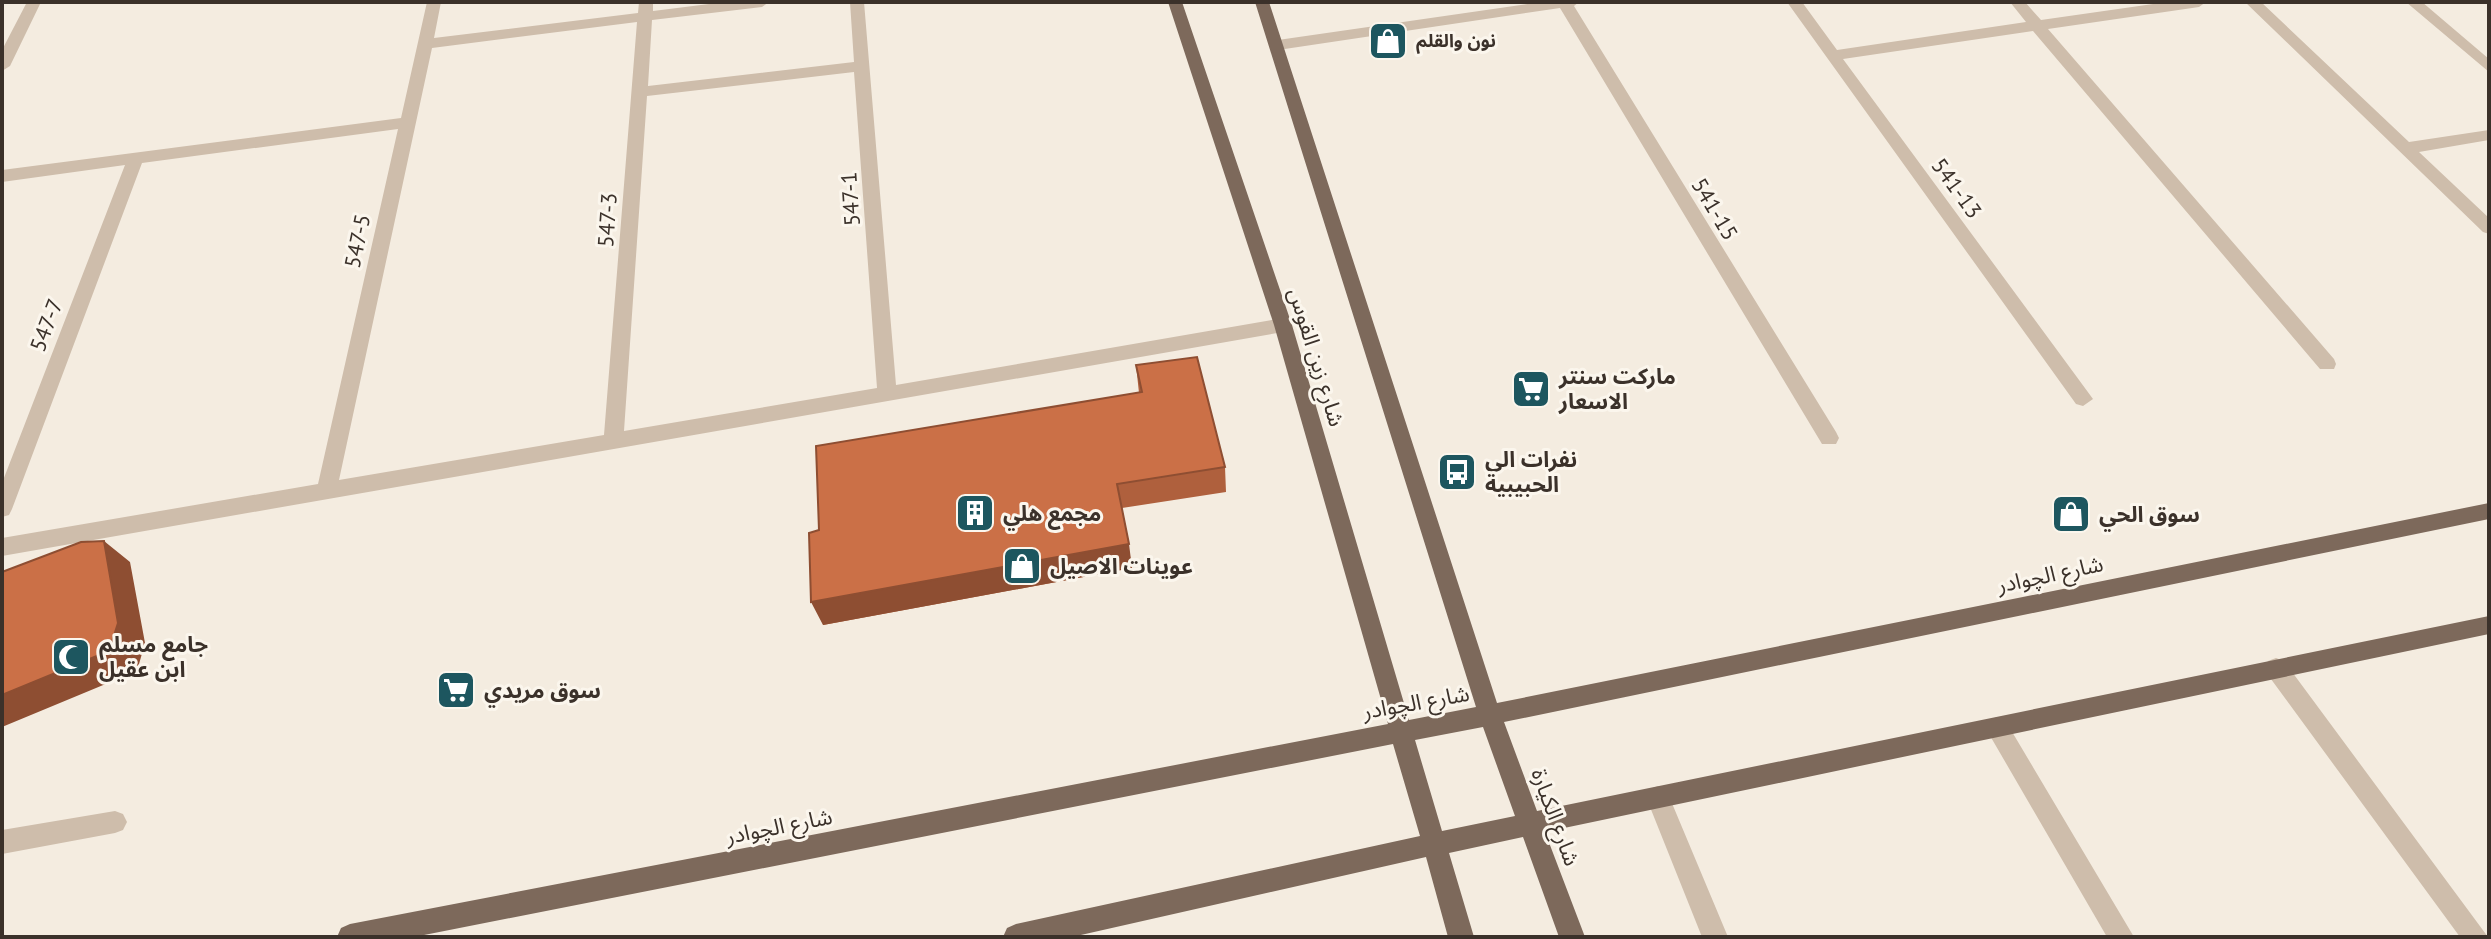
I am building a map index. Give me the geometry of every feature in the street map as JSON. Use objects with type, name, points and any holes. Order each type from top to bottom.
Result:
[{"type":"main road","name":"شارع زين القوس","points":[[1175,2],[1283,325],[1401,730]]},
{"type":"main road","points":[[1262,2],[1490,715]]},
{"type":"main road","name":"شارع الچوادر","points":[[350,937],[1490,715],[2489,511]]},
{"type":"main road","points":[[1016,937],[1530,823],[2489,625]]},
{"type":"main road","name":"شارع الكيارة","points":[[1490,715],[1572,937]]},
{"type":"main road","points":[[1401,730],[1461,937]]},
{"type":"street","points":[[2,66],[34,2]]},
{"type":"street","name":"547-5","points":[[327,491],[434,2]]},
{"type":"street","points":[[425,44],[646,9],[762,2]]},
{"type":"street","name":"547-1","points":[[857,2],[887,394]]},
{"type":"street","name":"541-15","points":[[1564,2],[1829,438]]},
{"type":"street","points":[[1278,45],[1572,2]]},
{"type":"street","name":"541-13","points":[[1794,2],[2083,399]]},
{"type":"street","points":[[2017,2],[2327,364]]},
{"type":"street","points":[[1834,55],[2199,2]]},
{"type":"street","points":[[2252,2],[2489,228]]},
{"type":"street","points":[[2413,2],[2489,67]]},
{"type":"street","name":"547-3","points":[[613,441],[646,9]]},
{"type":"street","points":[[639,92],[862,66]]},
{"type":"street","points":[[2,176],[408,122]]},
{"type":"street","points":[[2406,148],[2489,135]]},
{"type":"street","name":"547-7","points":[[2,509],[136,158]]},
{"type":"street","points":[[2,547],[1283,325]]},
{"type":"street","points":[[2276,668],[2475,937]]},
{"type":"street","points":[[1997,727],[2121,937]]},
{"type":"street","points":[[1658,797],[1715,937]]},
{"type":"street","points":[[2,842],[115,822]]},
{"type":"building","name":"مجمع هلي","points":[[1197,357],[1225,467],[1117,484],[1129,544],[811,602],[809,533],[819,530],[816,446],[1142,392],[1136,365]]},
{"type":"building","name":"جامع مسلم ابن عقيل","points":[[104,541],[118,623],[109,651],[2,695],[2,572],[81,542]]},
{"type":"place","name":"نون والقلم","points":[[1388,41]]},
{"type":"place","name":"ماركت سنتر الاسعار","points":[[1531,389]]},
{"type":"place","name":"نفرات الى الحبيبية","points":[[1457,472]]},
{"type":"place","name":"مجمع هلي","points":[[975,513]]},
{"type":"place","name":"سوق الحي","points":[[2071,514]]},
{"type":"place","name":"عوينات الاصيل","points":[[1022,566]]},
{"type":"place","name":"جامع مسلم ابن عقيل","points":[[71,657]]},
{"type":"place","name":"سوق مريدي","points":[[456,690]]}]
